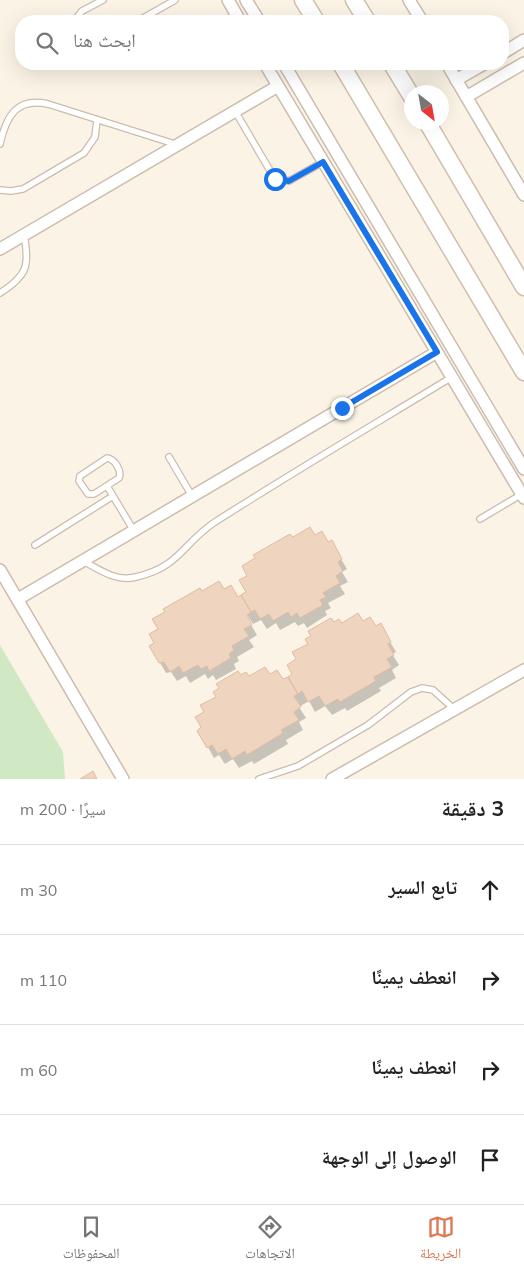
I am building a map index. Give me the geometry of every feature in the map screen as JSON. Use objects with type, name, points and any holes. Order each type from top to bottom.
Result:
[{"type":"street","points":[[228,0],[237,15]]},
{"type":"street","points":[[246,0],[255,15]]},
{"type":"street","points":[[303,0],[312,15]]},
{"type":"street","points":[[354,0],[363,15]]},
{"type":"street","points":[[409,0],[418,15]]},
{"type":"street","points":[[509,49],[524,40]]},
{"type":"street","points":[[466,97],[524,63]]},
{"type":"street","points":[[269,70],[523,496]]},
{"type":"street","points":[[288,70],[524,469]]},
{"type":"street","points":[[345,70],[524,372]]},
{"type":"street","points":[[396,70],[405,85]]},
{"type":"street","points":[[450,70],[524,195]]},
{"type":"street","points":[[456,80],[474,70]]},
{"type":"street","points":[[0,249],[278,86]]},
{"type":"street","points":[[432,130],[524,287]]},
{"type":"street","points":[[18,600],[437,352]]},
{"type":"street","points":[[0,570],[123,779]]},
{"type":"street","points":[[332,779],[524,670]]},
{"type":"lane","points":[[79,15],[103,0]]},
{"type":"lane","points":[[149,15],[175,0]]},
{"type":"lane","points":[[0,144],[7,119],[25,104],[41,103],[178,144]]},
{"type":"lane","points":[[235,111],[275,179],[289,181],[323,162]]},
{"type":"lane","points":[[0,190],[11,191],[23,188],[84,153],[95,137],[97,120]]},
{"type":"lane","points":[[0,293],[16,283],[26,268],[28,255],[24,235]]},
{"type":"lane","points":[[83,561],[119,578],[136,577],[163,567],[180,556],[214,523],[452,377]]},
{"type":"lane","points":[[169,457],[192,496]]},
{"type":"lane","points":[[107,458],[111,458],[121,474],[118,479],[107,486],[90,495],[80,483],[80,476],[107,458]]},
{"type":"lane","points":[[107,486],[134,531]]},
{"type":"lane","points":[[35,545],[113,496]]},
{"type":"lane","points":[[480,519],[523,496]]},
{"type":"lane","points":[[259,779],[298,766],[368,725],[416,690],[433,690],[454,710]]},
{"type":"green space","points":[[0,645],[63,752],[65,779],[0,779]]},
{"type":"building","points":[[310,527],[315,535],[322,531],[328,542],[332,540],[342,559],[338,562],[343,571],[336,576],[340,583],[323,593],[326,597],[320,600],[323,605],[300,618],[297,613],[291,617],[288,612],[273,621],[269,614],[260,619],[255,610],[251,612],[241,595],[246,592],[239,580],[247,576],[242,566],[255,558],[253,555],[290,534],[293,537]]},
{"type":"building","points":[[219,581],[224,589],[231,585],[238,597],[241,595],[251,612],[247,615],[252,625],[244,629],[249,636],[232,646],[234,650],[229,654],[231,658],[209,671],[207,666],[201,669],[198,665],[183,673],[179,666],[170,672],[164,662],[159,663],[149,646],[154,643],[149,634],[158,629],[152,619],[165,612],[163,609],[200,588],[202,591]]},
{"type":"building","points":[[358,613],[363,621],[370,617],[376,626],[381,623],[391,642],[388,644],[394,655],[387,659],[392,667],[374,677],[376,681],[340,702],[338,699],[325,706],[319,696],[308,702],[302,691],[298,694],[288,677],[292,674],[287,665],[296,659],[292,652],[308,644],[305,639],[311,636],[308,631],[331,618],[334,622],[339,619],[342,623]]},
{"type":"building","points":[[265,667],[270,674],[277,670],[283,679],[288,677],[298,694],[294,696],[301,707],[294,712],[299,720],[281,730],[283,733],[247,755],[245,751],[232,759],[226,749],[218,754],[212,745],[207,748],[197,731],[201,727],[195,717],[204,712],[200,705],[216,697],[213,692],[219,688],[216,684],[238,671],[241,675],[246,672],[249,676]]},
{"type":"building","points":[[93,771],[97,779],[80,779]]},
{"type":"route","points":[[275,179],[285,182],[289,181],[323,162],[437,352],[342,408]]}]
